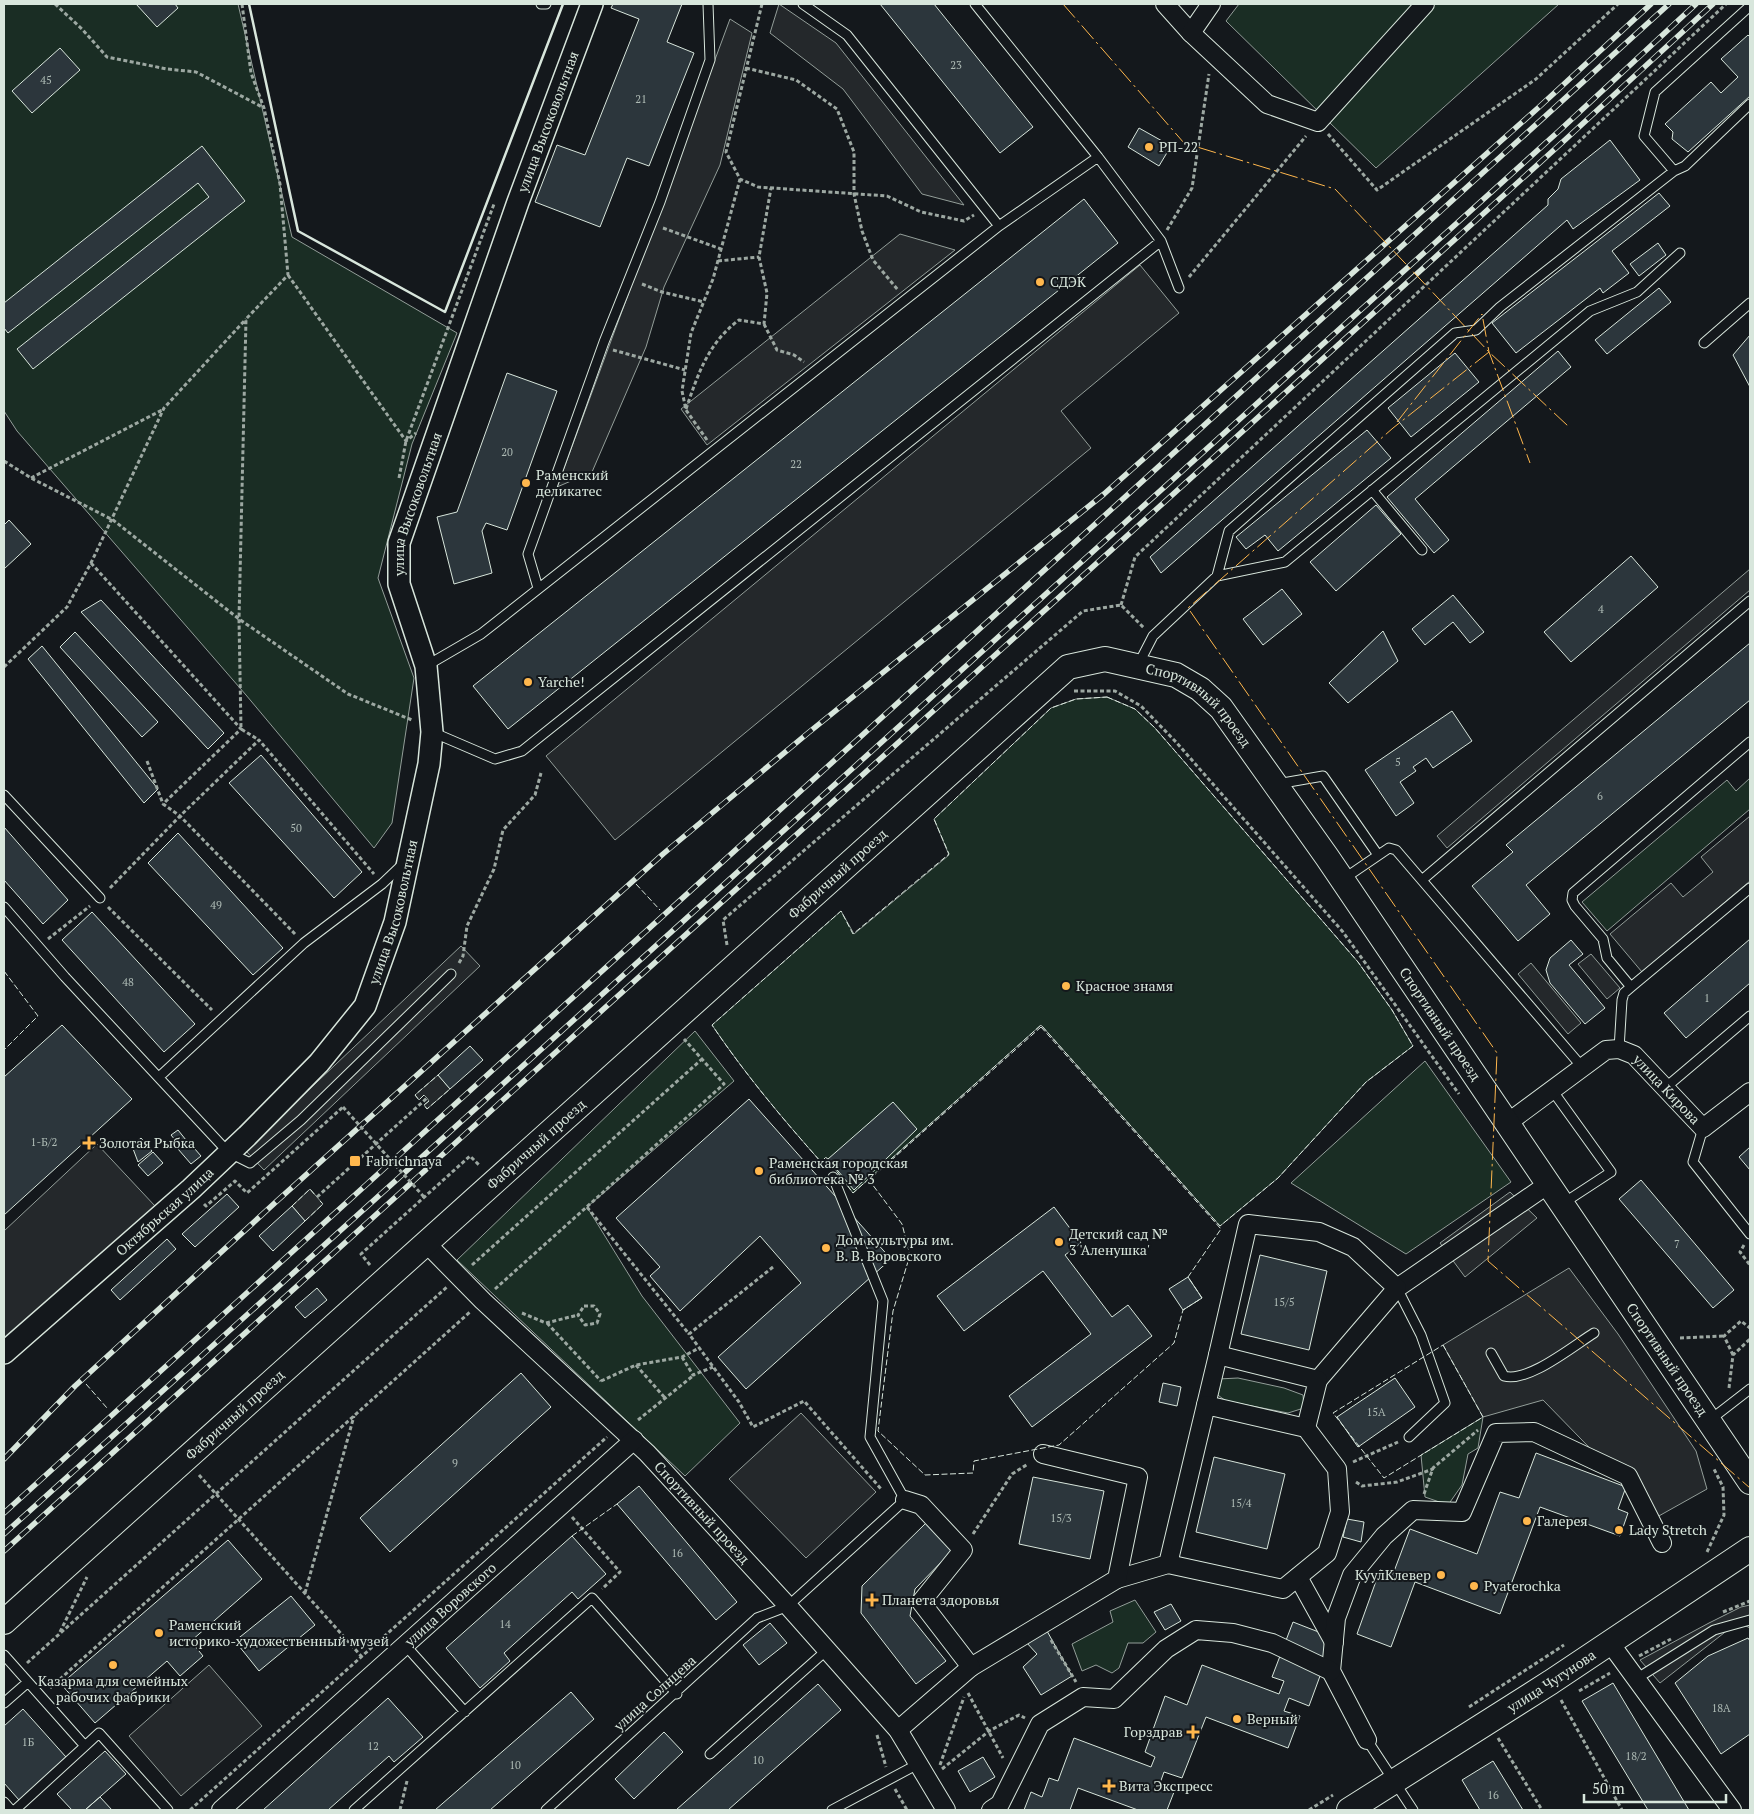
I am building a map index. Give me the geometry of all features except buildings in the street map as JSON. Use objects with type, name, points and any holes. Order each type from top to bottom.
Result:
[{"type":"main road","name":"Спортивный проезд","points":[[1068,667],[1104,659],[1138,665],[1176,675],[1200,689],[1221,708],[1342,880],[1750,1482]]},
{"type":"main road","name":"Фабричный проезд","points":[[4,1622],[1068,667]]},
{"type":"main road","name":"улица Чугунова","points":[[1349,1810],[1396,1780],[1495,1734],[1556,1692],[1610,1643],[1750,1549]]},
{"type":"street","name":"улица Высоковольтная","points":[[319,1064],[365,1006],[395,922],[429,764],[432,732],[426,666],[399,584],[399,543],[518,202],[592,4]]},
{"type":"street","points":[[1165,4],[1212,54],[1267,104],[1318,122],[1425,4]]},
{"type":"street","points":[[1192,33],[1211,4]]},
{"type":"street","name":"улица Кирова","points":[[1506,1124],[1606,1050],[1619,1049],[1634,1055],[1703,1128],[1750,1092]]},
{"type":"street","name":"Октябрьская улица","points":[[4,1354],[191,1189],[319,1064]]},
{"type":"street","points":[[1306,1428],[1318,1380],[1397,1288],[1547,1185]]},
{"type":"street","points":[[1168,1564],[1248,1224],[1319,1232],[1353,1247],[1397,1288]]},
{"type":"street","name":"Спортивный проезд","points":[[426,1243],[482,1301],[627,1424],[634,1440],[828,1649],[898,1730],[946,1810]]},
{"type":"street","points":[[1218,1355],[1318,1380]]},
{"type":"street","points":[[898,1730],[971,1667],[1117,1579],[1168,1564],[1283,1589],[1327,1553],[1340,1512],[1336,1469],[1306,1428],[1206,1405]]},
{"type":"street","points":[[1367,1740],[1332,1671],[1336,1618],[1352,1575],[1384,1536],[1413,1510],[1462,1512],[1496,1433],[1534,1432],[1628,1476],[1662,1543]]},
{"type":"street","name":"улица Воровского","points":[[221,1810],[634,1440]]},
{"type":"street","points":[[1044,1454],[1138,1477],[1117,1579]]},
{"type":"street","points":[[905,1500],[921,1505],[963,1550],[921,1602],[971,1667]]},
{"type":"street","points":[[1298,1577],[1334,1642]]},
{"type":"street","points":[[991,1810],[1000,1804],[1039,1725],[1085,1698],[1114,1699],[1166,1650],[1196,1630],[1233,1633],[1272,1643],[1332,1671]]},
{"type":"street","points":[[1610,1643],[1732,1810]]},
{"type":"lane","points":[[541,4],[546,4]]},
{"type":"lane","points":[[538,588],[528,554],[710,60],[708,4]]},
{"type":"lane","points":[[803,4],[848,35],[999,226]]},
{"type":"lane","points":[[975,4],[1098,157],[1161,241],[1179,288]]},
{"type":"lane","points":[[1674,171],[1644,136],[1655,92],[1750,6]]},
{"type":"lane","points":[[1217,576],[1229,531],[1455,333],[1476,330],[1500,308],[1674,171],[1684,166],[1750,104]]},
{"type":"lane","points":[[426,666],[481,634],[999,226],[1098,157]]},
{"type":"lane","points":[[432,732],[495,759],[522,750],[1161,241]]},
{"type":"lane","points":[[1138,665],[1153,636],[1217,576],[1285,562],[1590,311],[1637,292],[1680,253]]},
{"type":"lane","points":[[1704,343],[1750,303]]},
{"type":"lane","points":[[1372,490],[1422,550]]},
{"type":"lane","points":[[1422,880],[1750,601]]},
{"type":"lane","points":[[1631,987],[1607,958],[1603,939],[1575,906],[1572,900],[1573,893],[1750,742]]},
{"type":"lane","points":[[1275,784],[1323,776],[1378,855]]},
{"type":"lane","points":[[4,795],[100,898]]},
{"type":"lane","points":[[1342,880],[1378,855],[1392,848],[1422,880],[1583,1068]]},
{"type":"lane","points":[[159,1077],[304,943],[382,884],[410,857]]},
{"type":"lane","points":[[1619,1049],[1624,993],[1750,888]]},
{"type":"lane","points":[[4,907],[40,946],[65,977],[228,1152],[250,1163],[271,1147],[451,974]]},
{"type":"lane","points":[[1665,1088],[1750,1016]]},
{"type":"lane","points":[[1552,1090],[1611,1172],[1561,1205]]},
{"type":"lane","points":[[1703,1128],[1693,1162],[1750,1234]]},
{"type":"lane","points":[[788,1606],[905,1500],[870,1437],[883,1301],[833,1177]]},
{"type":"lane","points":[[1397,1288],[1421,1334],[1445,1403],[1409,1437]]},
{"type":"lane","points":[[1491,1353],[1504,1376],[1511,1378],[1529,1374],[1594,1333]]},
{"type":"lane","points":[[1708,1421],[1750,1390]]},
{"type":"lane","points":[[354,1810],[592,1598],[677,1694]]},
{"type":"lane","name":"улица Солнцева","points":[[546,1810],[677,1694],[757,1618],[788,1606]]},
{"type":"lane","points":[[1636,1679],[1714,1630],[1750,1620]]},
{"type":"lane","points":[[406,1645],[465,1712]]},
{"type":"lane","points":[[710,1754],[828,1649]]},
{"type":"lane","points":[[4,1654],[85,1746]]},
{"type":"lane","points":[[4,1703],[28,1682]]},
{"type":"lane","points":[[4,1802],[13,1810],[99,1733],[168,1810]]},
{"type":"lane","points":[[1367,1740],[1396,1780],[1414,1810]]},
{"type":"lane","points":[[832,1810],[918,1764]]},
{"type":"path","points":[[55,4],[82,29],[107,57],[167,69],[196,72],[264,108]]},
{"type":"path","points":[[242,4],[251,73],[264,108],[280,184],[288,275],[406,441],[444,410]]},
{"type":"path","points":[[762,4],[726,152],[740,179],[758,187],[887,196],[921,212],[964,222],[985,208]]},
{"type":"path","points":[[1179,288],[1318,122],[1377,190],[1536,79],[1618,4]]},
{"type":"path","points":[[1121,605],[1135,557],[1726,4]]},
{"type":"path","points":[[1161,241],[1192,188],[1212,54]]},
{"type":"path","points":[[746,68],[796,80],[838,109],[854,152],[854,194],[862,231],[873,260],[906,300]]},
{"type":"path","points":[[715,451],[686,410],[682,391],[691,333],[718,261],[740,179]]},
{"type":"path","points":[[771,188],[759,257],[767,293],[764,324],[778,350],[794,355],[816,371]]},
{"type":"path","points":[[651,224],[721,249]]},
{"type":"path","points":[[718,261],[759,257]]},
{"type":"path","points":[[4,667],[66,607],[91,563],[164,408],[288,275]]},
{"type":"path","points":[[630,279],[662,292],[704,302]]},
{"type":"path","points":[[164,804],[241,729],[239,619],[246,320]]},
{"type":"path","points":[[686,410],[702,363],[725,331],[740,320],[764,324]]},
{"type":"path","points":[[603,347],[685,370]]},
{"type":"path","points":[[31,478],[164,408]]},
{"type":"path","points":[[4,461],[31,478],[112,520],[239,619],[348,694],[414,721],[432,732]]},
{"type":"path","points":[[91,563],[241,729],[259,740],[382,884]]},
{"type":"path","points":[[1121,605],[1153,636]]},
{"type":"path","points":[[729,971],[723,920],[1082,611],[1121,605]]},
{"type":"path","points":[[40,946],[100,898],[180,816],[259,740]]},
{"type":"path","points":[[147,761],[164,804],[180,816],[304,943]]},
{"type":"path","points":[[451,974],[463,956],[467,926],[494,869],[503,830],[535,796],[541,773]]},
{"type":"path","points":[[100,898],[222,1019]]},
{"type":"path","points":[[41,1696],[724,1084],[678,1032]]},
{"type":"path","points":[[18,1671],[702,1059]]},
{"type":"path","points":[[317,1197],[427,1098]]},
{"type":"path","points":[[191,1189],[206,1206],[235,1181],[247,1193],[343,1107],[424,1198]]},
{"type":"path","points":[[372,1266],[361,1254],[470,1156]]},
{"type":"path","points":[[587,1207],[699,1348],[739,1402],[753,1427],[804,1401],[884,1492],[905,1500]]},
{"type":"path","points":[[1750,1234],[1740,1252],[1750,1265]]},
{"type":"path","points":[[689,1335],[773,1267]]},
{"type":"path","points":[[547,1323],[578,1315],[584,1306],[594,1306],[600,1314],[597,1323],[585,1325],[578,1315]]},
{"type":"path","points":[[518,1314],[525,1313],[547,1323],[601,1380]]},
{"type":"path","points":[[1680,1338],[1724,1336],[1741,1320],[1750,1328]]},
{"type":"path","points":[[1724,1336],[1733,1355],[1727,1407]]},
{"type":"path","points":[[1733,1355],[1750,1338]]},
{"type":"path","points":[[601,1380],[636,1365],[682,1357],[699,1348]]},
{"type":"path","points":[[682,1357],[694,1375]]},
{"type":"path","points":[[636,1365],[665,1398]]},
{"type":"path","points":[[190,1810],[627,1424],[694,1375],[713,1367]]},
{"type":"path","points":[[600,1387],[601,1380]]},
{"type":"path","points":[[305,1593],[354,1416]]},
{"type":"path","points":[[1336,1469],[1362,1486],[1396,1482],[1433,1469],[1467,1437],[1482,1427],[1496,1433]]},
{"type":"path","points":[[1336,1469],[1409,1437]]},
{"type":"path","points":[[963,1550],[1012,1474],[1044,1454]]},
{"type":"path","points":[[185,1459],[376,1672]]},
{"type":"path","points":[[1421,1501],[1433,1469]]},
{"type":"path","points":[[561,1506],[620,1572],[592,1598]]},
{"type":"path","points":[[58,1635],[91,1568]]},
{"type":"path","points":[[1714,1616],[1750,1601]]},
{"type":"path","points":[[140,1607],[145,1612]]},
{"type":"path","points":[[1042,1624],[1085,1698]]},
{"type":"path","points":[[1578,1692],[1673,1637]]},
{"type":"path","points":[[1014,1779],[988,1731],[966,1690],[937,1773],[988,1731],[1019,1715],[1039,1725]]},
{"type":"path","points":[[1556,1692],[1570,1697]]},
{"type":"path","points":[[1554,1706],[1556,1692]]},
{"type":"path","points":[[1556,1692],[1622,1810]]},
{"type":"path","points":[[1495,1734],[1542,1810]]},
{"type":"path","points":[[889,1779],[907,1810]]},
{"type":"green space","points":[[4,4],[238,4],[292,237],[457,333],[412,444],[378,578],[414,678],[392,823],[374,848],[246,695],[17,431],[4,411]]},
{"type":"green space","points":[[1239,4],[1559,4],[1376,168],[1226,21]]},
{"type":"green space","name":"Красное знамя","points":[[1107,697],[1135,709],[1155,728],[1358,962],[1392,1010],[1413,1046],[1366,1082],[1278,1178],[1220,1226],[1041,1025],[853,1193],[826,1157],[821,1162],[778,1112],[737,1061],[712,1025],[841,911],[854,934],[949,855],[934,819],[1051,708],[1076,699]]},
{"type":"green space","points":[[1750,778],[1750,809],[1607,931],[1582,902],[1727,780],[1736,791]]},
{"type":"green space","points":[[695,1031],[734,1081],[587,1207],[642,1296],[740,1423],[685,1476],[457,1260]]},
{"type":"green space","points":[[1425,1061],[1511,1182],[1406,1254],[1291,1183]]},
{"type":"green space","points":[[1238,1378],[1284,1388],[1303,1395],[1304,1408],[1288,1413],[1226,1401],[1215,1393],[1218,1379]]},
{"type":"green space","points":[[1483,1417],[1478,1448],[1468,1454],[1462,1485],[1448,1505],[1425,1497],[1421,1455]]},
{"type":"green space","points":[[1135,1600],[1156,1632],[1143,1643],[1128,1643],[1119,1668],[1112,1673],[1096,1665],[1082,1671],[1072,1644],[1113,1622],[1110,1611]]},
{"type":"shaded area","points":[[779,4],[836,43],[964,205],[922,194],[843,89],[770,33]]},
{"type":"shaded area","points":[[730,19],[752,33],[720,165],[664,287],[646,347],[592,472],[557,487]]},
{"type":"shaded area","points":[[900,234],[955,250],[707,445],[681,409]]},
{"type":"shaded area","points":[[1140,265],[1179,313],[1061,411],[1091,448],[615,840],[546,756]]},
{"type":"shaded area","points":[[1750,569],[1750,590],[1447,848],[1437,836]]},
{"type":"shaded area","points":[[1750,816],[1750,881],[1642,972],[1610,934],[1671,883],[1683,897],[1713,872],[1701,857]]},
{"type":"shaded area","points":[[461,946],[480,966],[264,1170],[245,1150]]},
{"type":"shaded area","points":[[1591,954],[1620,988],[1607,999],[1578,964]]},
{"type":"shaded area","points":[[1531,963],[1581,1023],[1568,1034],[1518,974]]},
{"type":"shaded area","points":[[438,1075],[450,1089],[427,1109],[424,1105],[429,1101],[427,1098],[424,1095],[419,1100],[415,1095]]},
{"type":"shaded area","points":[[97,1144],[155,1206],[4,1339],[4,1231]]},
{"type":"shaded area","points":[[310,1189],[323,1204],[305,1221],[292,1206]]},
{"type":"shaded area","points":[[1510,1192],[1537,1218],[1465,1277],[1440,1243]]},
{"type":"shaded area","points":[[1569,1268],[1618,1334],[1696,1451],[1707,1489],[1657,1517],[1543,1400],[1483,1417],[1443,1345]]},
{"type":"shaded area","points":[[801,1413],[876,1492],[806,1558],[729,1479]]},
{"type":"shaded area","points":[[1750,1605],[1750,1628],[1738,1622],[1660,1683],[1640,1660],[1741,1607]]},
{"type":"shaded area","points":[[209,1665],[262,1726],[181,1796],[129,1736]]},
{"type":"railway","points":[[4,1459],[75,1386],[278,1200],[663,854],[808,733],[1104,494],[1538,108],[1651,4]]},
{"type":"railway","points":[[4,1513],[1669,4]]},
{"type":"railway","points":[[4,1534],[1559,131],[1696,4]]},
{"type":"railway","points":[[4,1551],[1713,4]]},
{"type":"fence","points":[[1107,697],[1135,709],[1155,728],[1358,962],[1392,1010],[1413,1046],[1366,1082],[1278,1178],[1220,1226],[1041,1025],[853,1193],[826,1157],[821,1162],[778,1112],[737,1061],[712,1025],[841,911],[853,934],[949,854],[934,819],[1051,708],[1076,699],[1107,697]]},
{"type":"fence","points":[[636,884],[660,910]]},
{"type":"fence","points":[[4,971],[38,1016],[4,1050]]},
{"type":"fence","points":[[1041,1027],[1221,1229],[1188,1277],[1202,1298],[1183,1310],[1174,1343],[1059,1445],[974,1461],[973,1473],[925,1475],[878,1431],[893,1311],[910,1255],[902,1224],[869,1180],[1041,1027]]},
{"type":"fence","points":[[424,1095],[419,1100],[415,1095],[438,1075]]},
{"type":"fence","points":[[429,1101],[424,1105],[427,1109],[450,1089]]},
{"type":"fence","points":[[292,1206],[310,1189],[315,1195]]},
{"type":"fence","points":[[305,1221],[323,1204],[320,1201]]},
{"type":"fence","points":[[1443,1345],[1483,1417],[1384,1478],[1333,1413],[1443,1345]]},
{"type":"fence","points":[[86,1384],[107,1408]]},
{"type":"fence","points":[[572,1536],[617,1504]]},
{"type":"wall","points":[[249,4],[298,231],[445,312],[563,4]]},
{"type":"power","points":[[1063,4],[1184,143],[1335,189],[1489,352],[1568,426]]},
{"type":"power","points":[[1397,422],[1482,314],[1489,352],[1530,463]]},
{"type":"power","points":[[1489,352],[1393,428],[1188,608],[1497,1053],[1488,1261],[1750,1488]]},
{"type":"place","name":"РП-22","points":[[1149,147]]},
{"type":"place","name":"СДЭК","points":[[1040,282]]},
{"type":"place","name":"Раменский деликатес","points":[[526,483]]},
{"type":"place","name":"Yarche!","points":[[528,682]]},
{"type":"place","name":"Красное знамя","points":[[1066,986]]},
{"type":"place","name":"Золотая Рыбка","points":[[89,1143]]},
{"type":"place","name":"Fabrichnaya","points":[[355,1161]]},
{"type":"place","name":"Раменская городская библиотека № 3","points":[[759,1171]]},
{"type":"place","name":"Детский сад № 3 'Аленушка'","points":[[1059,1242]]},
{"type":"place","name":"Дом культуры им. В. В. Воровского","points":[[826,1248]]},
{"type":"place","name":"Галерея","points":[[1527,1521]]},
{"type":"place","name":"Lady Stretch","points":[[1619,1530]]},
{"type":"place","name":"КуулКлевер","points":[[1441,1575]]},
{"type":"place","name":"Pyaterochka","points":[[1474,1586]]},
{"type":"place","name":"Планета здоровья","points":[[872,1600]]},
{"type":"place","name":"Раменский историко-художественный музей","points":[[159,1633]]},
{"type":"place","name":"Казарма для семейных рабочих фабрики","points":[[113,1665]]},
{"type":"place","name":"Верный","points":[[1237,1719]]},
{"type":"place","name":"Горздрав","points":[[1193,1732]]},
{"type":"place","name":"Вита Экспресс","points":[[1109,1786]]}]
